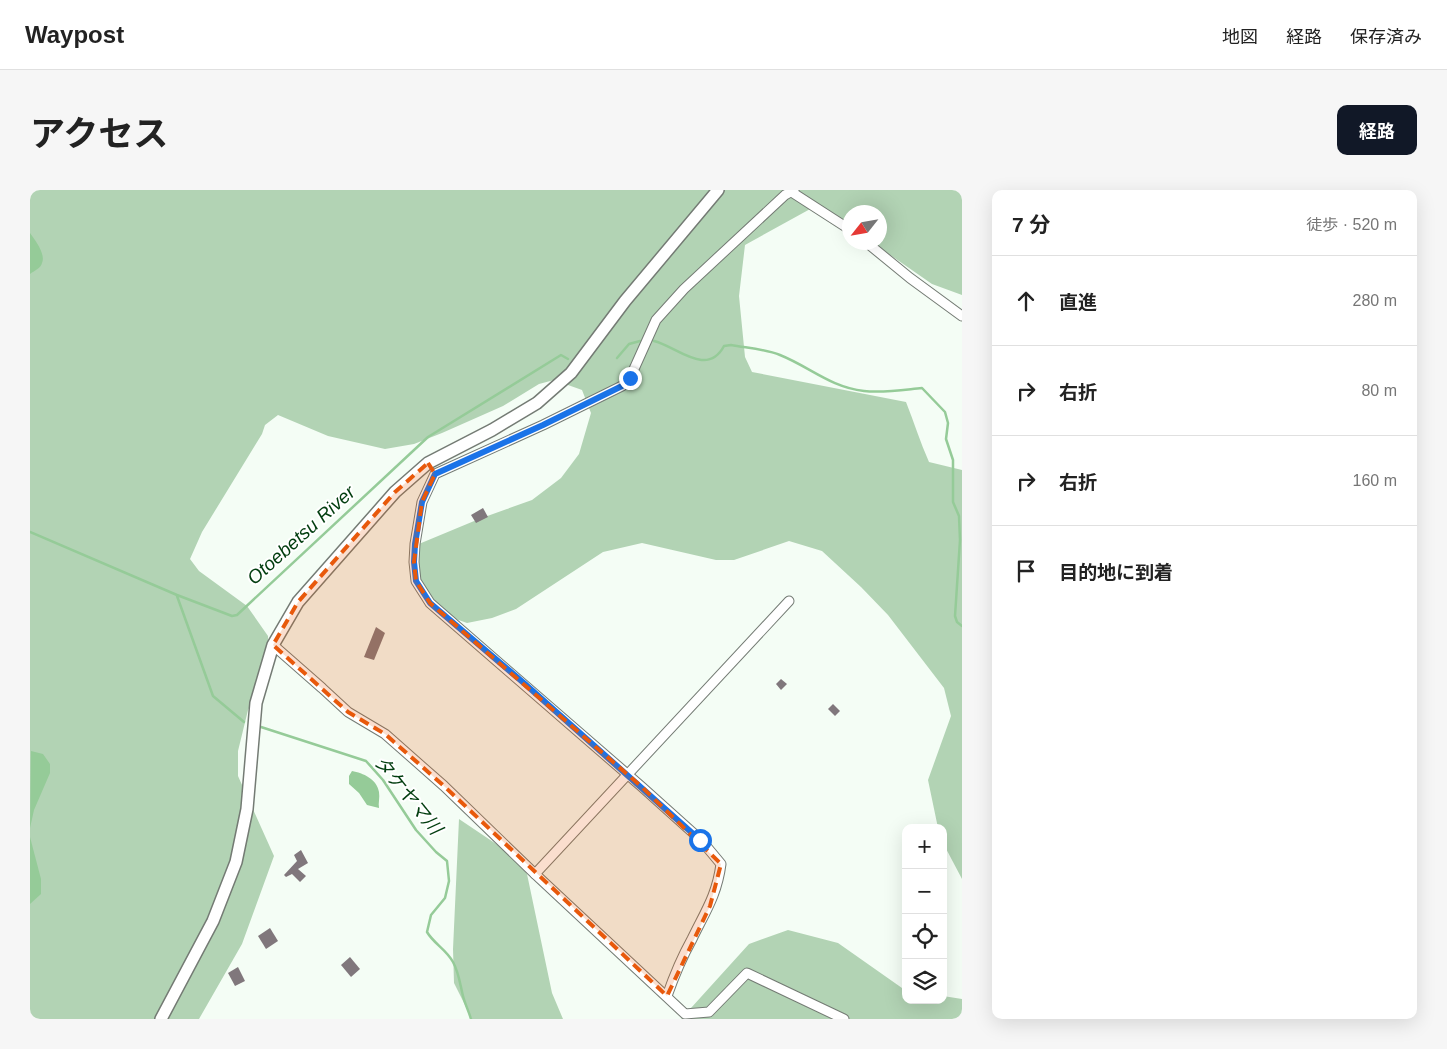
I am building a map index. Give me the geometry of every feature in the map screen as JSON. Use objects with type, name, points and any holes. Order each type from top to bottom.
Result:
[{"type":"street","points":[[161,1019],[213,921],[236,862],[246,809],[256,703],[272,645],[298,602],[395,492],[428,463],[492,430],[537,403],[571,373],[625,302],[718,190]]},
{"type":"street","points":[[667,996],[680,963],[710,906],[720,875],[721,864],[700,840],[628,775],[430,603],[416,581],[414,562],[422,502],[435,474],[543,425],[622,386],[630,378],[656,320],[684,289],[792,191],[842,224]]},
{"type":"street","points":[[876,250],[962,316]]},
{"type":"street","points":[[428,463],[435,474]]},
{"type":"street","points":[[535,874],[789,601]]},
{"type":"street","points":[[272,645],[348,712],[385,734],[444,786],[535,874],[686,1014],[709,1012],[747,973],[844,1019]]},
{"type":"highlighted area","points":[[428,463],[435,474],[422,502],[414,562],[416,581],[430,603],[642,787],[721,864],[710,906],[667,996],[444,786],[385,734],[348,712],[273,645],[298,602],[395,492]]},
{"type":"shaded area","points":[[30,190],[962,190],[962,295],[932,284],[883,250],[887,250],[887,205],[842,205],[842,222],[812,208],[745,245],[739,296],[745,357],[752,372],[906,402],[929,462],[962,470],[962,879],[947,851],[947,824],[937,824],[928,780],[951,716],[944,688],[888,615],[822,551],[789,541],[734,560],[716,560],[642,543],[603,552],[516,609],[492,618],[467,623],[436,612],[412,577],[409,564],[414,546],[479,519],[532,500],[561,478],[579,454],[591,413],[582,390],[554,380],[539,384],[503,406],[442,433],[414,444],[385,449],[328,436],[278,415],[265,425],[262,434],[202,532],[190,559],[199,571],[247,606],[268,636],[269,671],[248,710],[238,751],[238,776],[274,856],[242,944],[199,1019],[30,1019]]},
{"type":"shaded area","points":[[30,233],[39,247],[43,259],[41,265],[30,274]]},
{"type":"shaded area","points":[[31,751],[43,754],[50,764],[50,773],[34,810],[30,828]]},
{"type":"shaded area","points":[[352,771],[365,775],[378,787],[379,808],[367,805],[359,793],[349,784],[349,776]]},
{"type":"shaded area","points":[[459,819],[517,858],[527,874],[552,993],[563,1019],[472,1019],[454,983],[453,949]]},
{"type":"shaded area","points":[[30,837],[41,879],[41,894],[30,904]]},
{"type":"shaded area","points":[[788,930],[838,943],[902,988],[902,1004],[947,1004],[947,997],[962,999],[962,1019],[681,1019],[749,944]]},
{"type":"building","points":[[483,508],[488,517],[476,523],[471,515]]},
{"type":"building","points":[[376,627],[385,633],[374,660],[364,657]]},
{"type":"building","points":[[781,679],[787,684],[781,690],[776,684]]},
{"type":"building","points":[[833,704],[840,711],[835,716],[828,709]]},
{"type":"building","points":[[301,850],[308,863],[298,869],[306,876],[300,882],[292,874],[286,877],[284,875],[297,861],[294,855]]},
{"type":"building","points":[[270,928],[278,941],[266,949],[258,936]]},
{"type":"building","points":[[350,957],[360,969],[351,977],[341,965]]},
{"type":"building","points":[[238,967],[245,981],[235,986],[228,973]]},
{"type":"waterway","name":"Otoebetsu River","points":[[617,358],[629,344],[640,341]]},
{"type":"waterway","name":"Otoebetsu River","points":[[654,341],[700,360],[709,359],[717,355],[724,346],[731,345],[768,351],[791,360],[830,381],[852,389],[886,391],[922,388],[945,412],[948,423],[946,439],[953,460],[953,502],[959,516],[960,540],[955,616],[957,622],[962,626]]},
{"type":"waterway","name":"Otoebetsu River","points":[[30,532],[177,595],[232,616],[237,615],[428,437],[561,355],[568,359]]},
{"type":"waterway","name":"タケヤマ川","points":[[177,596],[213,696],[244,722]]},
{"type":"waterway","name":"タケヤマ川","points":[[261,727],[366,761],[383,780],[416,830],[447,861],[449,881],[445,898],[431,915],[427,932],[453,962],[471,1019]]},
{"type":"route","points":[[630,378],[622,386],[543,425],[435,474],[422,502],[415,544],[416,581],[430,603],[525,684],[700,840]]}]
